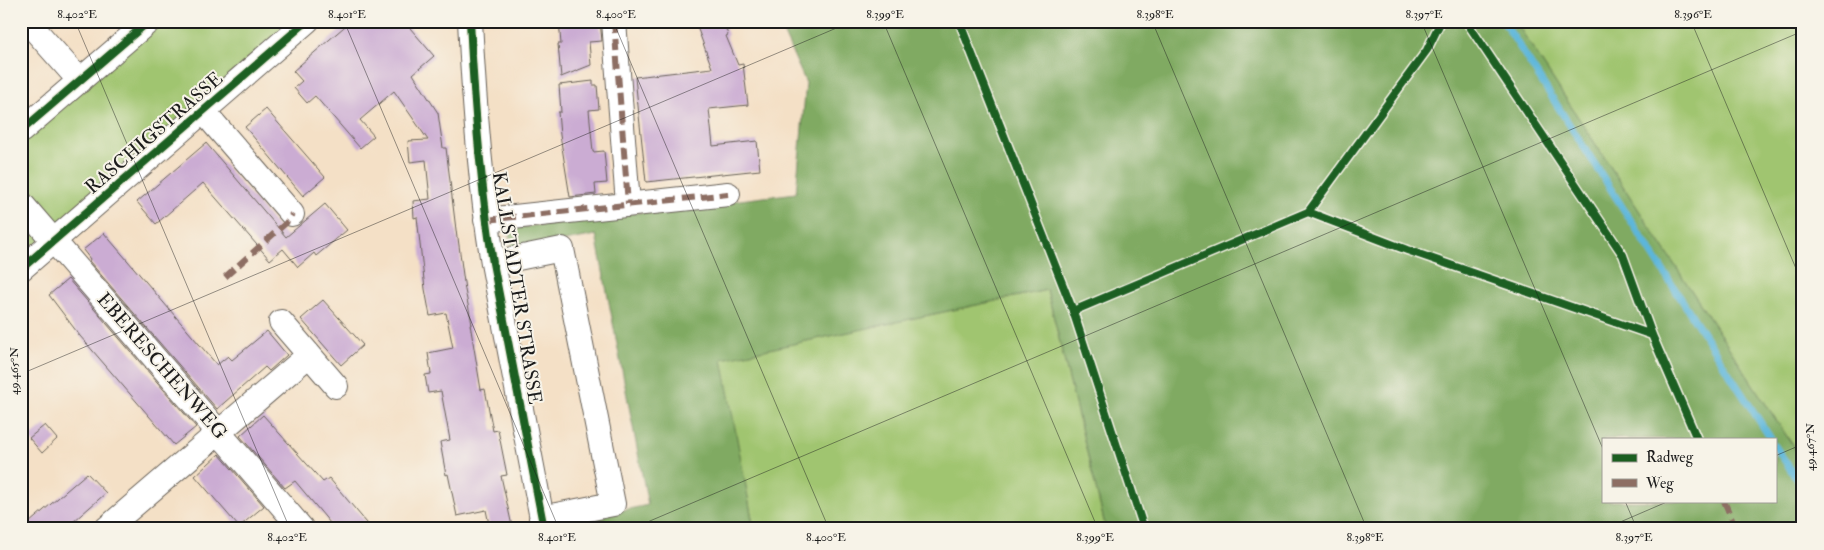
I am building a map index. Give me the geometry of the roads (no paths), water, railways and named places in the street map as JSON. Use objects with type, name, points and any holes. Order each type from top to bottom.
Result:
[{"type":"street","points":[[27,21],[80,80]]},
{"type":"street","name":"RASCHIGSTRASSE","points":[[21,269],[307,21]]},
{"type":"street","name":"KALLSTADTER STRASSE","points":[[470,21],[472,69],[486,220],[543,524]]},
{"type":"street","points":[[614,21],[628,204]]},
{"type":"street","points":[[21,131],[147,22]]},
{"type":"street","name":"RASCHIGSTRASSE","points":[[204,112],[292,214]]},
{"type":"street","name":"KALLSTADTER STRASSE","points":[[486,220],[728,194]]},
{"type":"street","name":"EBERESCHENWEG","points":[[21,203],[302,529]]},
{"type":"street","points":[[493,263],[562,249],[613,504],[543,524]]},
{"type":"street","points":[[281,322],[336,386]]},
{"type":"street","points":[[106,529],[309,354]]},
{"type":"waterway","points":[[1503,21],[1770,438]]},
{"type":"waterway","points":[[1776,448],[1803,488]]}]
